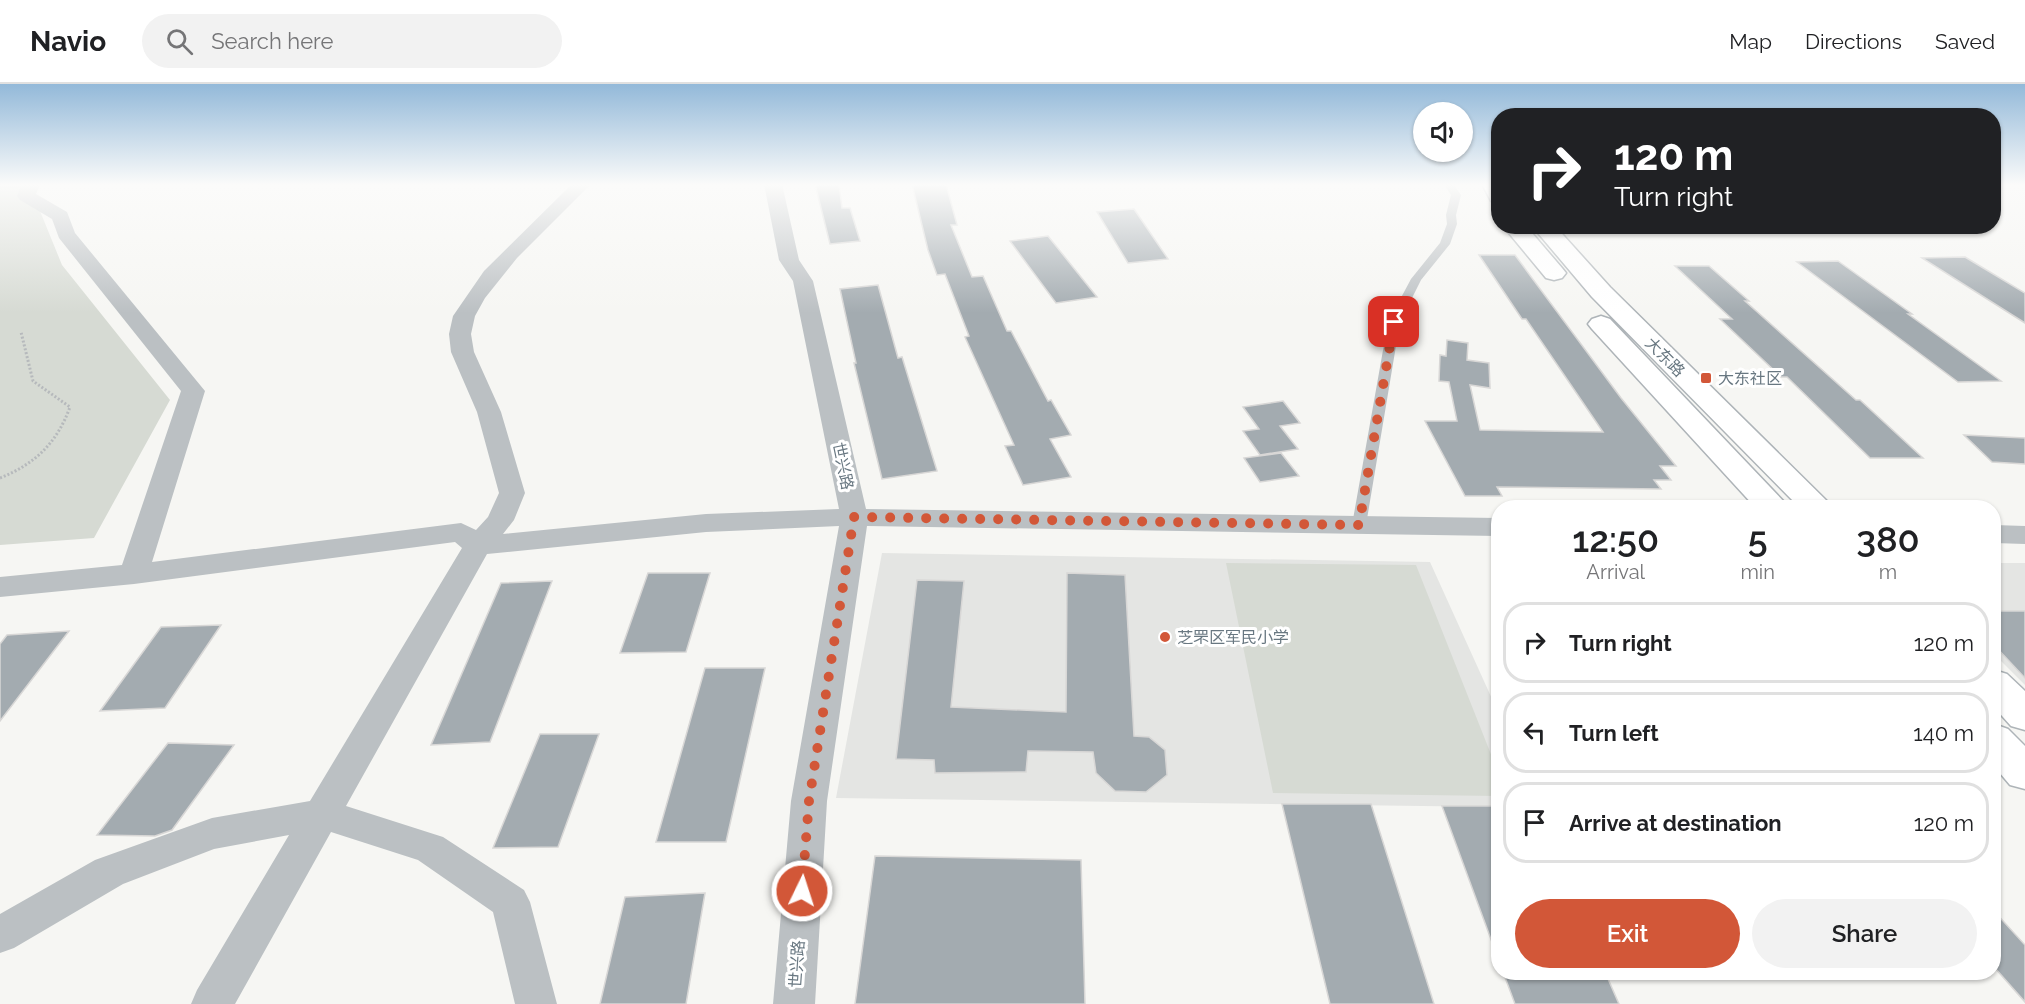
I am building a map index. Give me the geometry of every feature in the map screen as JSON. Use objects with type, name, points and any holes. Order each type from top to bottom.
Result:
[{"type":"street","points":[[64,227],[66,234],[193,391],[134,574]]},
{"type":"street","points":[[212,1004],[477,546],[500,520],[512,493],[485,402],[463,356],[460,332],[466,310],[476,295],[513,250],[537,227]]},
{"type":"street","name":"世兴路","points":[[782,227],[789,260],[803,281],[854,517],[809,801],[794,1004]]},
{"type":"street","name":"大东路","points":[[1521,234],[1577,298],[1766,500]]},
{"type":"street","name":"大东路","points":[[1550,234],[1601,292],[1810,500]]},
{"type":"street","points":[[0,587],[134,574],[461,532],[477,546],[706,523],[854,517],[1491,527]]},
{"type":"street","points":[[2001,534],[2025,535]]},
{"type":"street","points":[[2001,691],[2025,715]]},
{"type":"street","points":[[2001,747],[2025,773]]},
{"type":"street","points":[[0,935],[120,868],[212,834],[323,814],[430,848],[510,902],[536,1004]]},
{"type":"lane","points":[[1359,525],[1394,322],[1416,279],[1445,244],[1451,227]]},
{"type":"path","points":[[0,478],[28,466],[49,448],[63,427],[70,407],[33,381],[21,332]]},
{"type":"shaded area","points":[[0,227],[46,227],[62,265],[170,400],[94,538],[0,545]]},
{"type":"shaded area","name":"芝罘区军民小学","points":[[882,553],[1430,562],[1491,697],[1491,807],[836,798]]},
{"type":"shaded area","points":[[1226,563],[1416,565],[1491,754],[1491,796],[1273,793]]},
{"type":"shaded area","points":[[2001,563],[2025,563],[2025,685],[2001,661]]},
{"type":"building","points":[[826,227],[856,227],[860,241],[830,244]]},
{"type":"building","points":[[922,227],[952,227],[972,277],[983,276],[1007,331],[1011,331],[1048,401],[1051,400],[1071,435],[1050,439],[1071,477],[1023,485],[1005,446],[1014,445],[965,337],[969,336],[945,274],[937,275]]},
{"type":"building","points":[[1106,227],[1146,227],[1168,259],[1128,263]]},
{"type":"building","points":[[1048,236],[1097,297],[1056,303],[1010,241]]},
{"type":"building","points":[[1479,255],[1515,255],[1621,398],[1676,466],[1660,466],[1671,480],[1654,480],[1661,489],[1497,487],[1502,496],[1465,496],[1425,421],[1457,421],[1449,382],[1439,381],[1440,355],[1446,356],[1447,340],[1468,343],[1467,360],[1489,363],[1490,388],[1470,385],[1480,430],[1603,432]]},
{"type":"building","points":[[1965,257],[2025,293],[2025,323],[1922,258]]},
{"type":"building","points":[[1838,261],[2001,381],[1958,382],[1797,262]]},
{"type":"building","points":[[1675,266],[1709,266],[1749,301],[1745,301],[1856,400],[1860,400],[1923,458],[1870,458],[1787,377],[1781,377],[1720,319],[1732,319]]},
{"type":"building","points":[[878,285],[898,358],[902,357],[937,471],[882,479],[854,363],[856,363],[840,289]]},
{"type":"building","points":[[1283,401],[1300,423],[1280,426],[1298,449],[1260,455],[1243,431],[1259,429],[1243,407]]},
{"type":"building","points":[[1964,435],[2025,438],[2025,464],[1992,462]]},
{"type":"building","points":[[1281,453],[1299,476],[1260,482],[1244,458]]},
{"type":"building","points":[[648,573],[710,573],[686,652],[620,653]]},
{"type":"building","points":[[1067,573],[1125,575],[1134,736],[1149,737],[1165,750],[1167,775],[1146,792],[1115,791],[1096,773],[1093,752],[1028,751],[1026,772],[935,773],[934,760],[896,759],[917,580],[964,581],[951,707],[1066,712]]},
{"type":"building","points":[[552,581],[490,742],[431,745],[501,583]]},
{"type":"building","points":[[2001,611],[2025,611],[2025,678],[2001,652]]},
{"type":"building","points":[[221,625],[165,708],[100,711],[161,627]]},
{"type":"building","points":[[69,631],[0,721],[0,644],[7,635]]},
{"type":"building","points":[[705,668],[765,668],[726,842],[656,842]]},
{"type":"building","points":[[540,734],[599,734],[558,847],[493,848]]},
{"type":"building","points":[[168,743],[234,745],[172,830],[155,836],[97,835]]},
{"type":"building","points":[[1282,804],[1371,804],[1434,1004],[1330,1004]]},
{"type":"building","points":[[1442,806],[1491,806],[1491,939]]},
{"type":"building","points":[[875,856],[1081,860],[1085,1004],[855,1004]]},
{"type":"building","points":[[705,893],[686,1004],[600,1004],[625,897]]},
{"type":"building","points":[[2001,919],[2025,945],[2025,1002],[2001,975]]},
{"type":"building","points":[[1506,980],[1608,980],[1619,1004],[1515,1004]]},
{"type":"place","name":"大东社区","points":[[1706,378]]},
{"type":"place","name":"芝罘区军民小学","points":[[1165,637]]},
{"type":"route","points":[[802,891],[809,801],[854,517],[1359,525],[1394,322]]}]
